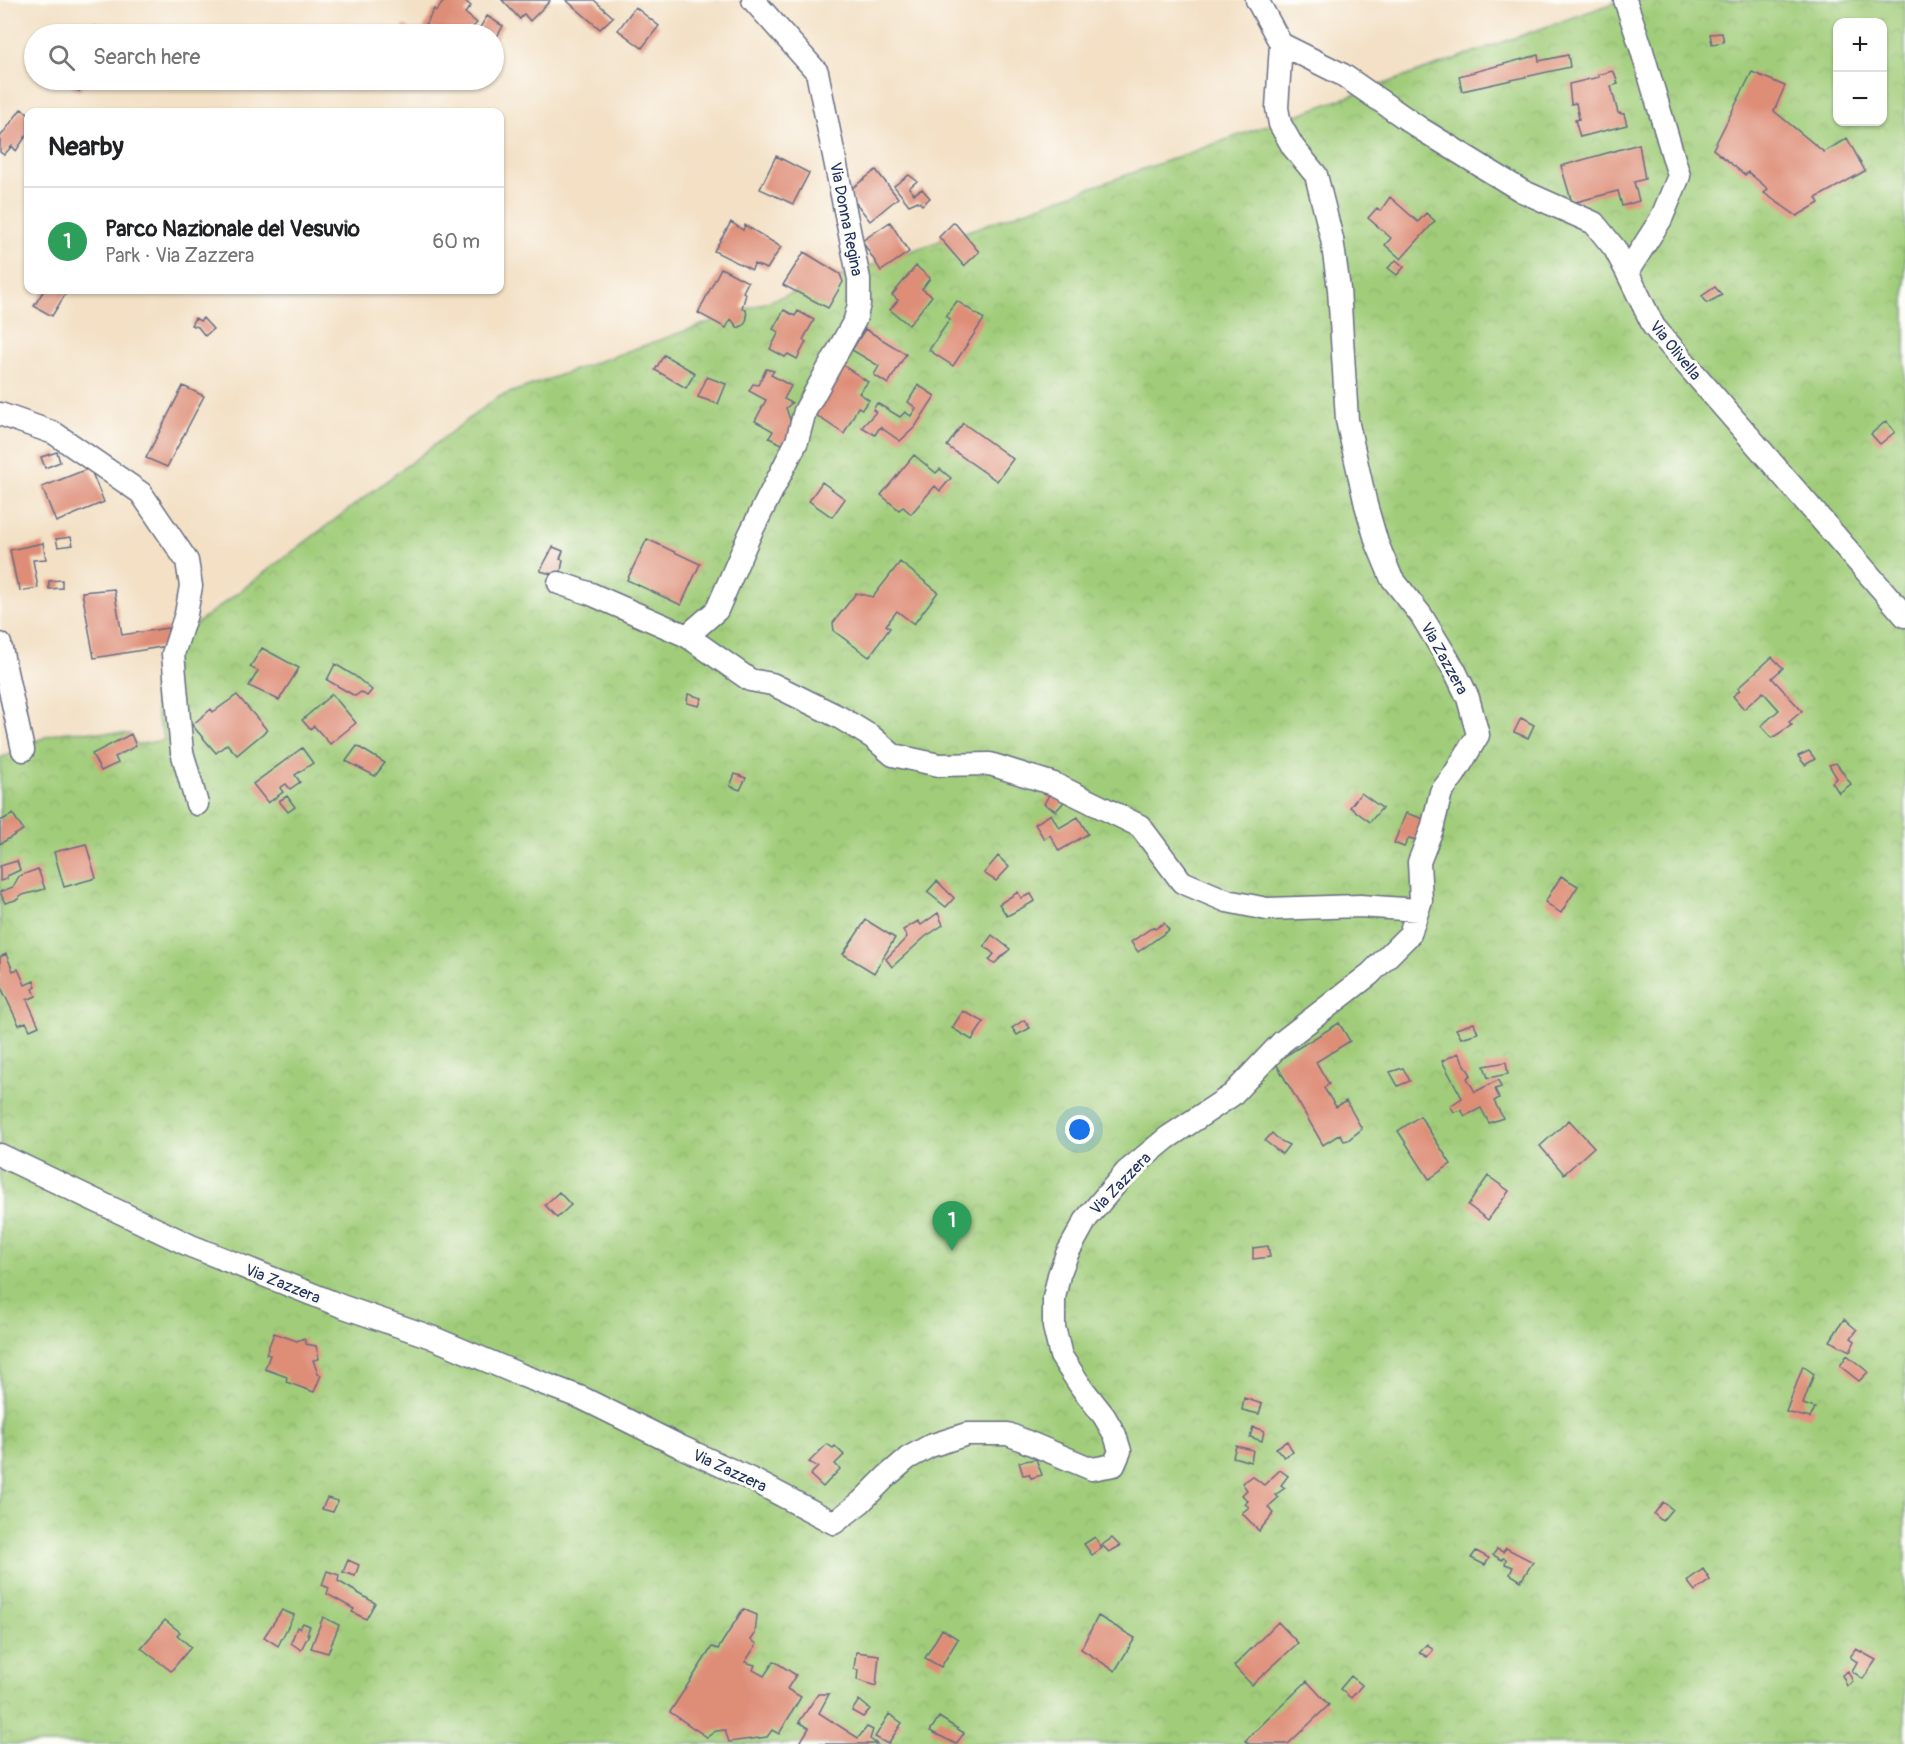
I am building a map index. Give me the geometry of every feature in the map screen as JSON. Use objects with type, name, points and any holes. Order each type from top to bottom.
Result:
[{"type":"street","name":"Via Donna Regina","points":[[687,636],[717,610],[750,534],[796,441],[805,411],[855,320],[859,304],[860,279],[817,72],[753,0]]},
{"type":"street","points":[[1257,0],[1281,44]]},
{"type":"street","points":[[1625,0],[1679,176],[1661,219],[1627,272]]},
{"type":"street","name":"Via Olivella","points":[[1281,44],[1343,75],[1420,129],[1522,191],[1594,223],[1615,249],[1654,327],[1905,616]]},
{"type":"street","name":"Via Zazzera","points":[[0,1155],[191,1246],[344,1307],[431,1336],[521,1375],[582,1398],[755,1481],[834,1523],[861,1502],[908,1458],[930,1446],[967,1434],[1008,1434],[1092,1469],[1114,1465],[1120,1451],[1115,1435],[1061,1356],[1054,1326],[1054,1298],[1067,1254],[1087,1218],[1126,1172],[1167,1138],[1232,1095],[1282,1042],[1370,974],[1410,934],[1421,900],[1419,862],[1432,829],[1441,792],[1478,735],[1468,698],[1455,671],[1422,615],[1391,577],[1377,543],[1366,505],[1347,420],[1338,289],[1332,239],[1316,174],[1293,147],[1280,124],[1277,108],[1281,44]]},
{"type":"street","points":[[0,414],[54,433],[141,494],[187,561],[191,586],[186,614],[173,654],[182,752],[197,804]]},
{"type":"street","points":[[559,584],[591,594],[687,636],[750,680],[772,684],[830,712],[872,737],[893,755],[939,765],[990,764],[1054,784],[1140,826],[1182,882],[1227,901],[1267,909],[1360,906],[1419,910]]},
{"type":"street","points":[[0,644],[23,750]]},
{"type":"green space","points":[[1622,0],[1905,0],[1905,1744],[0,1744],[0,758],[44,737],[61,733],[130,734],[136,745],[165,740],[157,717],[153,689],[167,646],[498,397]]},
{"type":"building","points":[[445,0],[464,0],[471,6],[465,13],[477,23],[426,24],[434,9],[436,11]]},
{"type":"building","points":[[502,0],[550,1],[530,21],[524,14],[520,19]]},
{"type":"building","points":[[566,0],[594,0],[613,17],[600,29]]},
{"type":"building","points":[[635,7],[659,26],[642,48],[618,30]]},
{"type":"building","points":[[487,16],[500,24],[482,24]]},
{"type":"building","points":[[1722,33],[1724,42],[1712,44],[1710,34]]},
{"type":"building","points":[[1538,55],[1539,61],[1568,55],[1570,67],[1462,91],[1459,76]]},
{"type":"building","points":[[1612,71],[1618,84],[1611,86],[1618,113],[1624,114],[1627,125],[1580,137],[1575,120],[1579,119],[1576,103],[1571,104],[1569,84],[1599,77],[1598,75]]},
{"type":"building","points":[[1752,72],[1785,86],[1774,111],[1824,152],[1847,138],[1865,171],[1816,198],[1819,203],[1797,216],[1764,193],[1768,189],[1748,172],[1745,175],[1713,149]]},
{"type":"building","points":[[21,109],[24,111],[24,139],[16,151],[12,146],[4,155],[0,152],[0,137]]},
{"type":"building","points":[[1639,144],[1645,179],[1634,182],[1639,201],[1622,206],[1618,191],[1572,203],[1561,166]]},
{"type":"building","points":[[776,156],[809,173],[793,204],[760,189]]},
{"type":"building","points":[[876,170],[898,198],[870,221],[847,192]]},
{"type":"building","points":[[909,175],[917,181],[909,188],[914,194],[922,189],[930,198],[922,205],[918,201],[909,205],[894,186]]},
{"type":"building","points":[[1390,197],[1418,222],[1426,213],[1435,221],[1401,259],[1385,245],[1391,238],[1368,218],[1376,209],[1381,210]]},
{"type":"building","points":[[731,222],[743,230],[745,225],[781,247],[767,269],[754,264],[752,270],[714,251]]},
{"type":"building","points":[[890,222],[909,252],[881,271],[862,241]]},
{"type":"building","points":[[954,222],[979,252],[964,266],[939,237]]},
{"type":"building","points":[[804,252],[840,274],[843,282],[828,308],[783,285]]},
{"type":"building","points":[[1396,260],[1404,267],[1397,275],[1388,268]]},
{"type":"building","points":[[916,266],[930,278],[922,289],[932,296],[909,325],[890,310],[898,300],[892,295]]},
{"type":"building","points":[[721,268],[748,282],[743,292],[746,294],[742,308],[746,310],[747,318],[744,325],[738,328],[731,319],[726,328],[698,313]]},
{"type":"building","points":[[1715,287],[1722,295],[1707,303],[1702,296]]},
{"type":"building","points":[[42,294],[66,294],[52,316],[34,306]]},
{"type":"building","points":[[957,301],[984,319],[953,366],[929,350],[950,319],[946,316]]},
{"type":"building","points":[[784,310],[795,316],[798,311],[814,320],[803,340],[806,342],[797,359],[788,354],[785,357],[770,349],[779,332],[773,329]]},
{"type":"building","points":[[195,318],[200,321],[203,318],[213,329],[205,336],[198,327],[191,325]]},
{"type":"building","points":[[865,329],[906,354],[888,384],[874,375],[879,366],[852,350]]},
{"type":"building","points":[[664,355],[695,373],[686,388],[655,370]]},
{"type":"building","points":[[841,364],[868,382],[859,393],[869,400],[862,409],[858,407],[844,434],[810,411]]},
{"type":"building","points":[[766,369],[774,371],[771,375],[791,386],[784,399],[792,403],[786,408],[794,431],[786,446],[769,438],[773,431],[755,421],[766,400],[749,391],[753,384],[758,385]]},
{"type":"building","points":[[707,377],[726,384],[718,404],[698,397]]},
{"type":"building","points":[[918,385],[935,396],[915,427],[900,441],[880,427],[875,435],[862,427],[876,412],[873,410],[877,403],[900,417],[905,412],[911,416],[916,408],[908,402]]},
{"type":"building","points":[[183,386],[204,396],[167,467],[146,458]]},
{"type":"building","points":[[1886,421],[1895,432],[1880,444],[1871,434]]},
{"type":"building","points":[[963,423],[1013,459],[997,481],[947,446]]},
{"type":"building","points":[[57,452],[60,462],[45,468],[41,457]]},
{"type":"building","points":[[914,455],[936,473],[940,469],[951,478],[940,491],[935,486],[911,514],[903,507],[899,510],[881,495]]},
{"type":"building","points":[[90,468],[104,502],[56,522],[42,487]]},
{"type":"building","points":[[822,482],[845,499],[832,517],[809,501]]},
{"type":"building","points":[[71,537],[73,545],[58,547],[56,539]]},
{"type":"building","points":[[647,539],[700,564],[681,605],[627,580]]},
{"type":"building","points":[[43,543],[46,559],[33,560],[38,588],[20,591],[10,550]]},
{"type":"building","points":[[553,547],[563,551],[560,559],[563,560],[560,576],[540,571]]},
{"type":"building","points":[[900,562],[938,592],[914,624],[897,611],[886,625],[890,628],[869,657],[834,631],[833,623],[856,593],[873,597]]},
{"type":"building","points":[[62,580],[62,588],[49,589],[49,581]]},
{"type":"building","points":[[114,589],[122,635],[168,628],[167,646],[94,658],[82,592]]},
{"type":"building","points":[[262,648],[299,668],[279,700],[249,686],[258,671],[250,667]]},
{"type":"building","points":[[1772,657],[1783,668],[1772,678],[1802,711],[1789,722],[1792,725],[1772,738],[1761,726],[1779,710],[1763,692],[1744,709],[1733,696],[1740,690],[1738,688]]},
{"type":"building","points":[[335,664],[372,690],[367,696],[361,692],[355,696],[327,680]]},
{"type":"building","points":[[332,694],[356,723],[330,744],[314,726],[310,729],[302,720]]},
{"type":"building","points":[[688,694],[702,698],[699,706],[687,703]]},
{"type":"building","points":[[237,695],[267,730],[237,755],[227,744],[216,753],[192,725],[211,709],[213,712]]},
{"type":"building","points":[[1521,718],[1534,725],[1528,738],[1514,732]]},
{"type":"building","points":[[131,734],[136,746],[115,757],[118,763],[101,771],[92,754]]},
{"type":"building","points":[[357,746],[385,763],[375,776],[346,761]]},
{"type":"building","points":[[302,748],[313,763],[295,775],[300,782],[290,789],[286,784],[280,788],[283,792],[268,803],[253,784]]},
{"type":"building","points":[[1809,751],[1815,759],[1805,765],[1798,756]]},
{"type":"building","points":[[1836,763],[1851,784],[1839,793],[1832,782],[1837,778],[1829,765]]},
{"type":"building","points":[[735,774],[746,778],[740,790],[730,786]]},
{"type":"building","points":[[1050,793],[1064,802],[1056,811],[1044,804]]},
{"type":"building","points":[[1361,793],[1382,808],[1370,822],[1350,807]]},
{"type":"building","points":[[287,796],[295,807],[288,812],[279,801]]},
{"type":"building","points":[[1406,813],[1424,819],[1416,840],[1409,838],[1404,847],[1394,843]]},
{"type":"building","points":[[13,814],[23,830],[0,844],[0,821]]},
{"type":"building","points":[[1051,814],[1059,828],[1078,817],[1088,834],[1059,851],[1050,835],[1044,839],[1035,824]]},
{"type":"building","points":[[86,844],[96,878],[64,887],[54,852]]},
{"type":"building","points":[[998,856],[1009,867],[996,881],[984,873]]},
{"type":"building","points":[[17,861],[20,870],[0,881],[0,866]]},
{"type":"building","points":[[38,869],[45,889],[19,896],[19,899],[5,903],[0,892],[13,887],[19,876]]},
{"type":"building","points":[[1561,876],[1578,886],[1561,913],[1545,902]]},
{"type":"building","points":[[937,881],[954,898],[946,907],[927,892]]},
{"type":"building","points":[[1018,892],[1021,898],[1031,894],[1035,901],[1007,916],[999,904]]},
{"type":"building","points":[[938,913],[943,925],[925,937],[892,967],[886,959],[907,937],[903,930],[918,921],[921,925]]},
{"type":"building","points":[[866,920],[895,938],[874,973],[843,954]]},
{"type":"building","points":[[1164,923],[1169,930],[1138,952],[1131,942],[1153,927],[1155,929]]},
{"type":"building","points":[[992,935],[1010,949],[994,964],[989,960],[994,954],[984,946]]},
{"type":"building","points":[[6,954],[13,971],[18,969],[25,985],[34,981],[36,987],[33,989],[36,996],[27,1000],[39,1026],[30,1030],[26,1022],[19,1025],[0,985],[0,957]]},
{"type":"building","points":[[963,1011],[984,1022],[972,1040],[952,1028]]},
{"type":"building","points":[[1024,1020],[1030,1028],[1017,1035],[1012,1028]]},
{"type":"building","points":[[1339,1023],[1350,1041],[1316,1062],[1329,1084],[1324,1088],[1336,1107],[1346,1101],[1362,1129],[1348,1140],[1344,1141],[1340,1134],[1323,1145],[1275,1062]]},
{"type":"building","points":[[1474,1023],[1478,1033],[1461,1038],[1456,1029]]},
{"type":"building","points":[[1458,1053],[1471,1075],[1467,1078],[1475,1092],[1498,1080],[1501,1087],[1495,1089],[1499,1098],[1494,1101],[1503,1118],[1489,1123],[1481,1108],[1465,1116],[1461,1110],[1454,1112],[1450,1106],[1462,1098],[1442,1061]]},
{"type":"building","points":[[1506,1062],[1508,1074],[1488,1078],[1484,1066]]},
{"type":"building","points":[[1403,1068],[1410,1081],[1398,1086],[1390,1072]]},
{"type":"building","points":[[1420,1116],[1451,1164],[1429,1179],[1398,1131]]},
{"type":"building","points":[[1569,1120],[1594,1147],[1564,1174],[1540,1146]]},
{"type":"building","points":[[1272,1133],[1289,1145],[1282,1154],[1265,1141]]},
{"type":"building","points":[[1488,1176],[1509,1191],[1488,1220],[1468,1205]]},
{"type":"building","points":[[559,1192],[571,1205],[557,1218],[545,1205]]},
{"type":"building","points":[[1268,1246],[1270,1257],[1253,1259],[1253,1248]]},
{"type":"building","points":[[1844,1319],[1857,1330],[1851,1338],[1855,1341],[1850,1351],[1830,1341]]},
{"type":"building","points":[[274,1333],[297,1341],[304,1338],[306,1344],[316,1346],[319,1359],[313,1360],[318,1374],[321,1375],[314,1392],[286,1382],[287,1377],[265,1369],[270,1355],[266,1354]]},
{"type":"building","points":[[1847,1355],[1868,1372],[1859,1381],[1840,1366]]},
{"type":"building","points":[[1803,1366],[1814,1374],[1803,1404],[1815,1408],[1810,1418],[1786,1412]]},
{"type":"building","points":[[1244,1398],[1262,1404],[1259,1414],[1242,1410]]},
{"type":"building","points":[[1253,1427],[1264,1431],[1262,1441],[1250,1437]]},
{"type":"building","points":[[1287,1441],[1293,1452],[1284,1457],[1276,1448]]},
{"type":"building","points":[[827,1444],[833,1448],[835,1446],[844,1455],[835,1464],[840,1469],[823,1487],[810,1475],[818,1467],[809,1462]]},
{"type":"building","points":[[1236,1446],[1253,1450],[1251,1462],[1233,1457]]},
{"type":"building","points":[[1036,1459],[1042,1475],[1031,1478],[1029,1474],[1023,1475],[1019,1462]]},
{"type":"building","points":[[1280,1470],[1288,1476],[1281,1485],[1285,1488],[1275,1495],[1278,1498],[1268,1507],[1274,1513],[1259,1531],[1242,1513],[1249,1507],[1245,1504],[1248,1501],[1242,1495],[1247,1490],[1242,1483],[1252,1476],[1264,1485]]},
{"type":"building","points":[[327,1498],[338,1501],[333,1512],[322,1509]]},
{"type":"building","points":[[1663,1502],[1672,1509],[1662,1521],[1654,1514]]},
{"type":"building","points":[[1095,1537],[1102,1548],[1092,1555],[1084,1544]]},
{"type":"building","points":[[1112,1538],[1120,1546],[1109,1552],[1102,1545]]},
{"type":"building","points":[[1506,1548],[1533,1562],[1521,1581],[1510,1574],[1513,1567],[1505,1564],[1506,1559],[1502,1560],[1493,1555],[1497,1549],[1503,1552]]},
{"type":"building","points":[[1476,1551],[1489,1558],[1485,1565],[1471,1558]]},
{"type":"building","points":[[348,1560],[359,1565],[355,1576],[343,1572]]},
{"type":"building","points":[[1703,1569],[1710,1580],[1695,1591],[1687,1581]]},
{"type":"building","points":[[327,1571],[339,1575],[338,1581],[375,1603],[366,1619],[352,1612],[354,1609],[327,1594],[329,1588],[322,1585]]},
{"type":"building","points":[[743,1609],[757,1615],[755,1634],[751,1640],[757,1644],[745,1662],[755,1665],[753,1670],[764,1676],[774,1661],[796,1675],[787,1689],[801,1697],[779,1734],[772,1730],[767,1737],[729,1742],[725,1730],[716,1731],[707,1737],[670,1712],[712,1647],[718,1649]]},
{"type":"building","points":[[282,1610],[294,1615],[278,1646],[264,1637]]},
{"type":"building","points":[[1098,1616],[1135,1638],[1115,1671],[1081,1649]]},
{"type":"building","points":[[323,1617],[339,1625],[328,1653],[311,1648]]},
{"type":"building","points":[[165,1620],[180,1632],[177,1635],[191,1647],[171,1671],[141,1648]]},
{"type":"building","points":[[1278,1622],[1298,1643],[1252,1685],[1234,1666]]},
{"type":"building","points":[[303,1623],[310,1626],[307,1634],[309,1634],[301,1650],[291,1643],[297,1627],[300,1628]]},
{"type":"building","points":[[942,1629],[958,1639],[941,1667],[925,1658]]},
{"type":"building","points":[[1427,1644],[1433,1650],[1427,1657],[1419,1652]]},
{"type":"building","points":[[1856,1649],[1876,1660],[1863,1679],[1852,1671],[1857,1662],[1850,1657]]},
{"type":"building","points":[[856,1652],[879,1655],[876,1686],[857,1680],[858,1670],[854,1669]]},
{"type":"building","points":[[1848,1671],[1853,1682],[1847,1686],[1842,1675]]},
{"type":"building","points":[[1351,1676],[1362,1685],[1351,1698],[1340,1689]]},
{"type":"building","points":[[1307,1681],[1329,1705],[1288,1744],[1249,1744],[1245,1741]]},
{"type":"building","points":[[818,1694],[829,1694],[819,1713],[858,1738],[867,1727],[873,1730],[870,1739],[877,1744],[799,1744],[809,1728],[799,1722]]},
{"type":"building","points":[[859,1700],[870,1709],[863,1717],[852,1711]]},
{"type":"building","points":[[889,1714],[902,1723],[888,1744],[875,1737]]},
{"type":"building","points":[[939,1717],[964,1733],[956,1744],[930,1731]]},
{"type":"place","name":"Parco Nazionale del Vesuvio","points":[[952,1251]]}]
